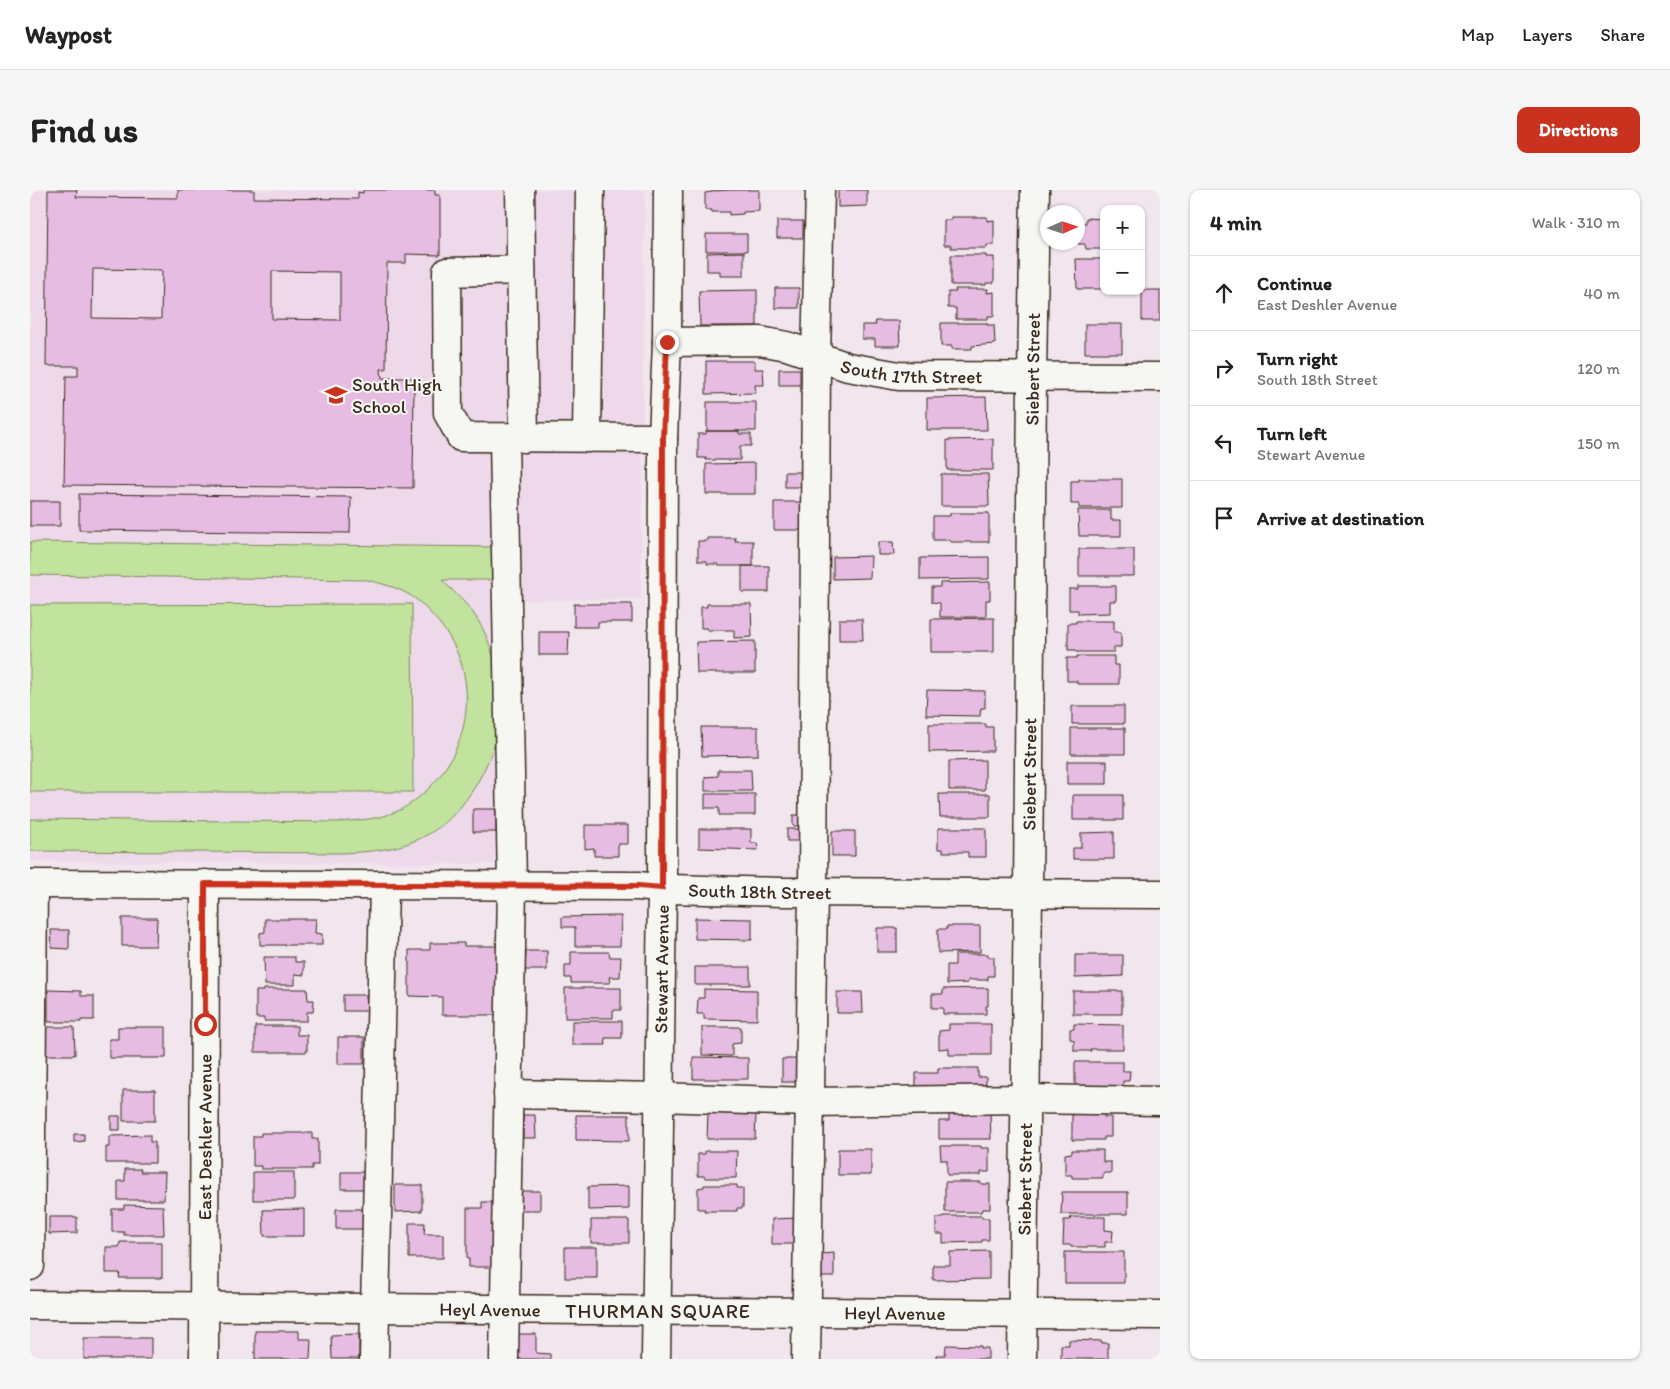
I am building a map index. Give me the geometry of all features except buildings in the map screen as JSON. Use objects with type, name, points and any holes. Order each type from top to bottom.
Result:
[{"type":"street","points":[[504,1359],[512,885],[514,438],[520,270],[520,190]]},
{"type":"street","points":[[587,438],[590,190]]},
{"type":"street","name":"Stewart Avenue","points":[[656,1359],[662,888],[663,438],[667,342],[668,190]]},
{"type":"street","points":[[806,1359],[813,892],[816,356],[820,190]]},
{"type":"street","name":"Siebert Street","points":[[1022,1359],[1035,190]]},
{"type":"street","points":[[520,270],[448,272],[448,413],[461,437],[663,438]]},
{"type":"street","name":"South 17th Street","points":[[667,342],[760,341],[787,346],[848,367],[899,376],[1160,377]]},
{"type":"street","points":[[30,1266],[31,884]]},
{"type":"street","name":"South 18th Street","points":[[31,884],[638,886],[670,889],[813,892],[1160,894]]},
{"type":"street","name":"East Deshler Avenue","points":[[204,1359],[205,884]]},
{"type":"street","points":[[374,1359],[384,885]]},
{"type":"street","points":[[508,1094],[659,1096],[810,1102],[1025,1099],[1160,1101]]},
{"type":"street","name":"Heyl Avenue","points":[[30,1305],[106,1304],[205,1307],[1160,1315]]},
{"type":"shaded area","name":"South High School","points":[[30,190],[645,190],[641,599],[504,600],[500,864],[30,861]]},
{"type":"green space","points":[[30,542],[502,547],[502,580],[442,580],[467,605],[479,622],[485,633],[496,668],[499,718],[493,748],[487,764],[470,794],[449,819],[427,835],[393,848],[344,853],[30,851],[30,819],[339,822],[387,815],[402,809],[424,793],[442,773],[455,750],[464,726],[466,700],[464,674],[455,649],[441,625],[417,600],[394,588],[368,580],[30,575]]},
{"type":"green space","points":[[412,604],[413,792],[30,792],[30,605]]},
{"type":"place","name":"South High School","points":[[336,395]]},
{"type":"district","name":"THURMAN SQUARE","points":[[658,1311]]},
{"type":"route","points":[[205,1024],[205,884],[638,886],[662,888],[663,438],[667,342]]}]
